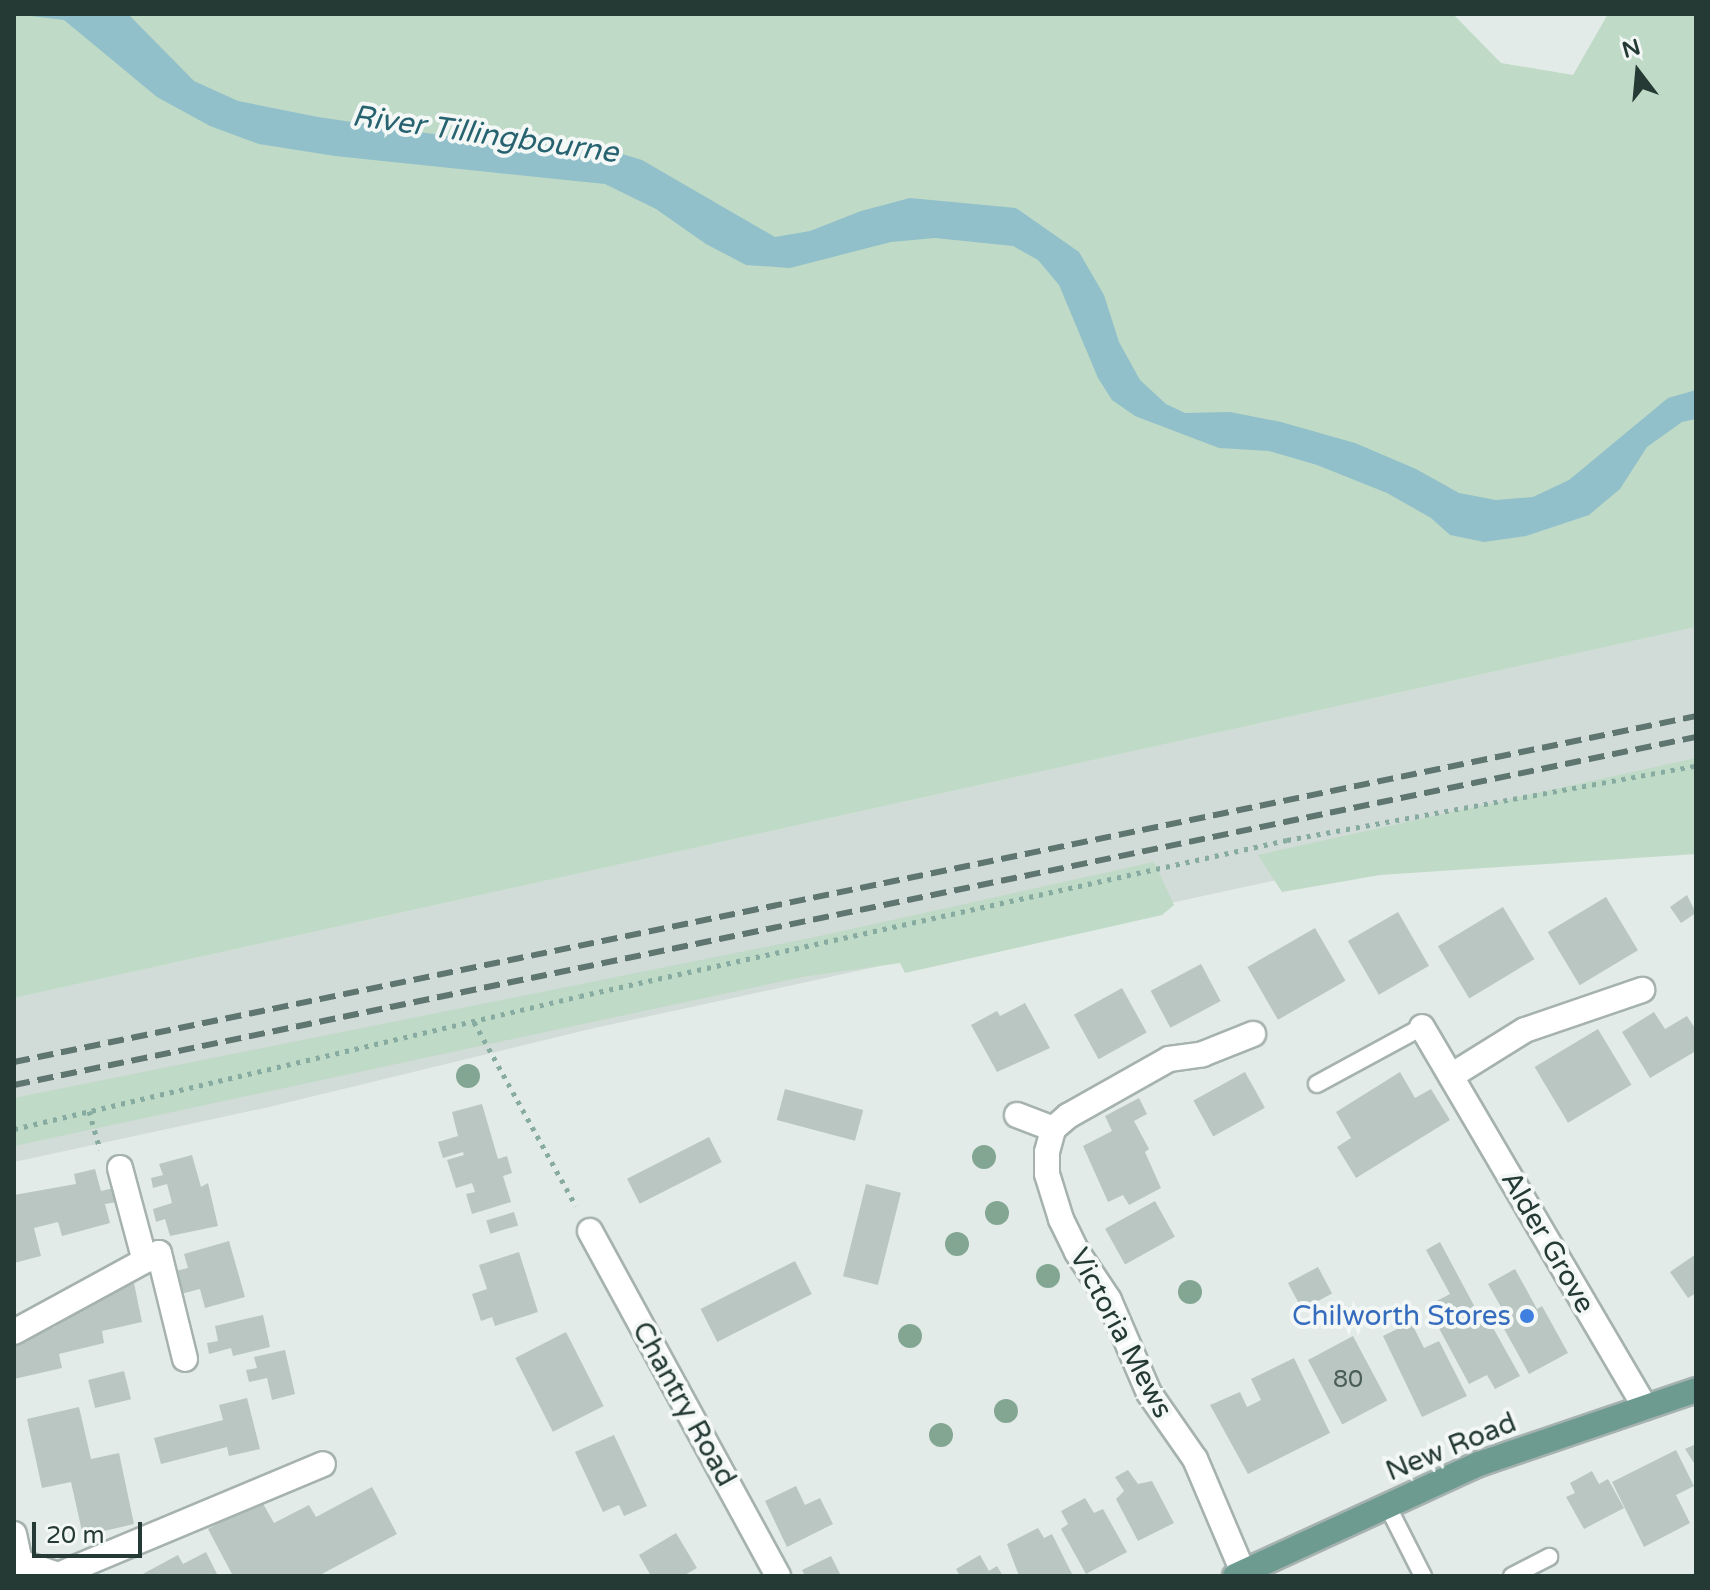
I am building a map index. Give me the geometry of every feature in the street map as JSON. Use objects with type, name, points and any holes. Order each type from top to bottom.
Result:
[{"type":"main road","name":"New Road","points":[[1239,1574],[1479,1464],[1696,1390]]},
{"type":"street","points":[[1451,1076],[1525,1030],[1642,990]]},
{"type":"street","name":"Alder Grove","points":[[1422,1027],[1645,1407]]},
{"type":"street","points":[[1017,1115],[1053,1129],[1068,1116],[1169,1059],[1203,1054],[1253,1034]]},
{"type":"street","name":"Victoria Mews","points":[[1053,1129],[1047,1152],[1047,1174],[1061,1219],[1077,1252],[1109,1300],[1149,1393],[1195,1459],[1239,1574]]},
{"type":"street","points":[[120,1168],[145,1261]]},
{"type":"street","name":"Chantry Road","points":[[590,1231],[778,1576]]},
{"type":"street","points":[[14,1332],[159,1253],[185,1359]]},
{"type":"street","points":[[14,1534],[17,1563],[58,1575],[323,1464]]},
{"type":"lane","points":[[1317,1084],[1422,1027]]},
{"type":"lane","points":[[1387,1505],[1423,1576]]},
{"type":"lane","points":[[1512,1576],[1549,1557]]},
{"type":"path","points":[[14,1129],[474,1022],[1302,837],[1696,766]]},
{"type":"path","points":[[474,1022],[590,1231]]},
{"type":"shaded area","points":[[1696,627],[1696,789],[590,1029],[269,1107],[14,1162],[14,998]]},
{"type":"green space","points":[[14,14],[1453,14],[1501,63],[1573,75],[1608,14],[1696,14],[1696,627],[14,998]]},
{"type":"green space","points":[[1696,758],[1696,854],[1380,875],[1282,892],[1258,855]]},
{"type":"green space","points":[[1154,862],[1174,905],[1162,915],[905,973],[900,963],[802,977],[14,1146],[14,1098],[820,936]]},
{"type":"water","points":[[14,14],[128,14],[194,81],[238,101],[318,117],[494,143],[596,146],[642,160],[775,237],[810,231],[861,211],[910,198],[1016,208],[1079,252],[1104,295],[1119,342],[1140,380],[1166,404],[1185,413],[1230,412],[1281,422],[1355,443],[1416,469],[1459,493],[1496,500],[1533,497],[1569,480],[1668,398],[1696,390],[1696,419],[1682,422],[1647,447],[1620,489],[1589,515],[1526,536],[1484,542],[1450,535],[1431,518],[1387,493],[1317,465],[1269,451],[1219,448],[1135,416],[1112,400],[1098,378],[1059,285],[1038,260],[1013,246],[935,238],[891,242],[790,268],[746,265],[706,244],[656,209],[605,184],[335,156],[259,144],[210,126],[157,97],[64,20]]},
{"type":"building","points":[[1687,895],[1696,913],[1681,923],[1670,907]]},
{"type":"building","points":[[1606,897],[1638,950],[1580,985],[1548,932]]},
{"type":"building","points":[[1503,907],[1534,959],[1469,998],[1438,946]]},
{"type":"building","points":[[1398,912],[1429,966],[1379,995],[1348,941]]},
{"type":"building","points":[[1315,928],[1346,981],[1278,1020],[1247,967]]},
{"type":"building","points":[[1201,964],[1221,1001],[1170,1028],[1151,991]]},
{"type":"building","points":[[1122,988],[1147,1033],[1099,1059],[1074,1015]]},
{"type":"building","points":[[1025,1003],[1050,1048],[997,1072],[971,1025],[997,1011],[1000,1016]]},
{"type":"building","points":[[1654,1012],[1665,1029],[1687,1016],[1696,1030],[1696,1051],[1650,1078],[1622,1032]]},
{"type":"building","points":[[1598,1029],[1631,1085],[1568,1123],[1535,1067]]},
{"type":"building","points":[[1245,1072],[1265,1108],[1213,1136],[1193,1101]]},
{"type":"building","points":[[1400,1072],[1415,1098],[1431,1089],[1450,1120],[1356,1178],[1337,1147],[1351,1138],[1336,1112]]},
{"type":"building","points":[[785,1089],[863,1110],[855,1141],[777,1120]]},
{"type":"building","points":[[1139,1098],[1147,1114],[1134,1121],[1149,1149],[1145,1152],[1161,1188],[1129,1205],[1123,1195],[1108,1202],[1083,1146],[1112,1131],[1105,1116]]},
{"type":"building","points":[[482,1104],[498,1159],[507,1156],[512,1173],[503,1176],[511,1202],[472,1214],[466,1194],[475,1192],[472,1183],[456,1188],[447,1160],[464,1155],[463,1152],[443,1158],[438,1142],[458,1136],[452,1112]]},
{"type":"building","points":[[709,1137],[722,1162],[640,1204],[627,1179]]},
{"type":"building","points":[[192,1155],[201,1187],[208,1183],[218,1226],[170,1236],[165,1219],[156,1222],[153,1209],[172,1203],[167,1184],[153,1188],[151,1178],[163,1175],[159,1164]]},
{"type":"building","points":[[95,1169],[101,1191],[114,1188],[117,1202],[105,1204],[110,1223],[62,1236],[58,1222],[34,1228],[41,1256],[14,1263],[14,1195],[76,1184],[74,1174]]},
{"type":"building","points":[[866,1184],[901,1193],[878,1285],[843,1276]]},
{"type":"building","points":[[1155,1201],[1175,1237],[1125,1264],[1105,1229]]},
{"type":"building","points":[[514,1212],[518,1225],[490,1234],[486,1220]]},
{"type":"building","points":[[229,1241],[245,1297],[205,1308],[200,1289],[181,1294],[175,1271],[188,1268],[184,1254]]},
{"type":"building","points":[[1440,1242],[1478,1313],[1483,1310],[1520,1376],[1495,1389],[1487,1375],[1469,1384],[1427,1306],[1450,1294],[1426,1250]]},
{"type":"building","points":[[519,1252],[538,1312],[495,1326],[492,1317],[481,1321],[472,1294],[487,1289],[479,1265]]},
{"type":"building","points":[[1696,1254],[1696,1293],[1688,1298],[1670,1272]]},
{"type":"building","points":[[795,1261],[812,1294],[717,1342],[701,1309]]},
{"type":"building","points":[[1318,1267],[1332,1293],[1302,1309],[1288,1283]]},
{"type":"building","name":"Chilworth Stores","points":[[1515,1269],[1537,1309],[1542,1306],[1568,1353],[1529,1374],[1503,1327],[1510,1323],[1488,1284]]},
{"type":"building","points":[[134,1283],[142,1322],[102,1331],[104,1343],[59,1354],[62,1368],[14,1379],[14,1335],[55,1327],[52,1314],[92,1305],[89,1293]]},
{"type":"building","points":[[263,1315],[270,1347],[233,1356],[231,1348],[209,1354],[207,1343],[218,1341],[215,1326]]},
{"type":"building","points":[[1411,1322],[1424,1348],[1439,1341],[1467,1396],[1422,1417],[1383,1336]]},
{"type":"building","points":[[566,1332],[604,1406],[553,1432],[515,1358]]},
{"type":"building","points":[[1353,1336],[1387,1400],[1342,1424],[1308,1360]]},
{"type":"building","points":[[285,1350],[295,1394],[272,1400],[267,1378],[249,1382],[246,1370],[257,1368],[254,1357]]},
{"type":"building","points":[[1294,1358],[1330,1433],[1248,1474],[1210,1405],[1240,1392],[1247,1407],[1261,1400],[1251,1379]]},
{"type":"building","points":[[124,1371],[131,1399],[95,1408],[88,1380]]},
{"type":"building","points":[[247,1398],[260,1449],[229,1456],[227,1447],[161,1464],[154,1438],[223,1420],[219,1405]]},
{"type":"building","points":[[79,1407],[91,1459],[119,1453],[134,1524],[83,1536],[71,1482],[42,1488],[27,1419]]},
{"type":"building","points":[[614,1435],[647,1506],[624,1516],[619,1505],[603,1512],[575,1452]]},
{"type":"building","points":[[1696,1444],[1696,1466],[1685,1449]]},
{"type":"building","points":[[1676,1450],[1694,1486],[1676,1495],[1690,1523],[1644,1547],[1612,1482]]},
{"type":"building","points":[[1128,1470],[1138,1484],[1152,1481],[1174,1523],[1138,1541],[1116,1499],[1124,1491],[1115,1477]]},
{"type":"building","points":[[1592,1471],[1599,1484],[1608,1479],[1624,1508],[1584,1529],[1566,1497],[1575,1493],[1570,1483]]},
{"type":"building","points":[[796,1486],[805,1505],[820,1498],[833,1524],[787,1547],[765,1501]]},
{"type":"building","points":[[372,1487],[397,1534],[318,1576],[233,1576],[208,1529],[261,1500],[274,1523],[309,1505],[316,1517]]},
{"type":"building","points":[[1085,1498],[1094,1513],[1103,1509],[1127,1552],[1086,1574],[1061,1529],[1068,1524],[1061,1511]]},
{"type":"building","points":[[1038,1528],[1044,1538],[1052,1534],[1073,1576],[1019,1576],[1007,1544]]},
{"type":"building","points":[[676,1533],[697,1568],[683,1576],[651,1576],[639,1555]]},
{"type":"building","points":[[206,1552],[218,1576],[139,1576],[178,1555],[183,1564]]},
{"type":"building","points":[[980,1555],[989,1571],[997,1566],[1003,1576],[960,1576],[956,1569]]},
{"type":"building","points":[[831,1556],[841,1576],[805,1576],[802,1570]]},
{"type":"railway","points":[[14,1062],[1696,716]]},
{"type":"railway","points":[[14,1085],[1696,737]]},
{"type":"place","name":"Chilworth Stores","points":[[1527,1316]]},
{"type":"water label","name":"River Tillingbourne","points":[[485,135]]}]
